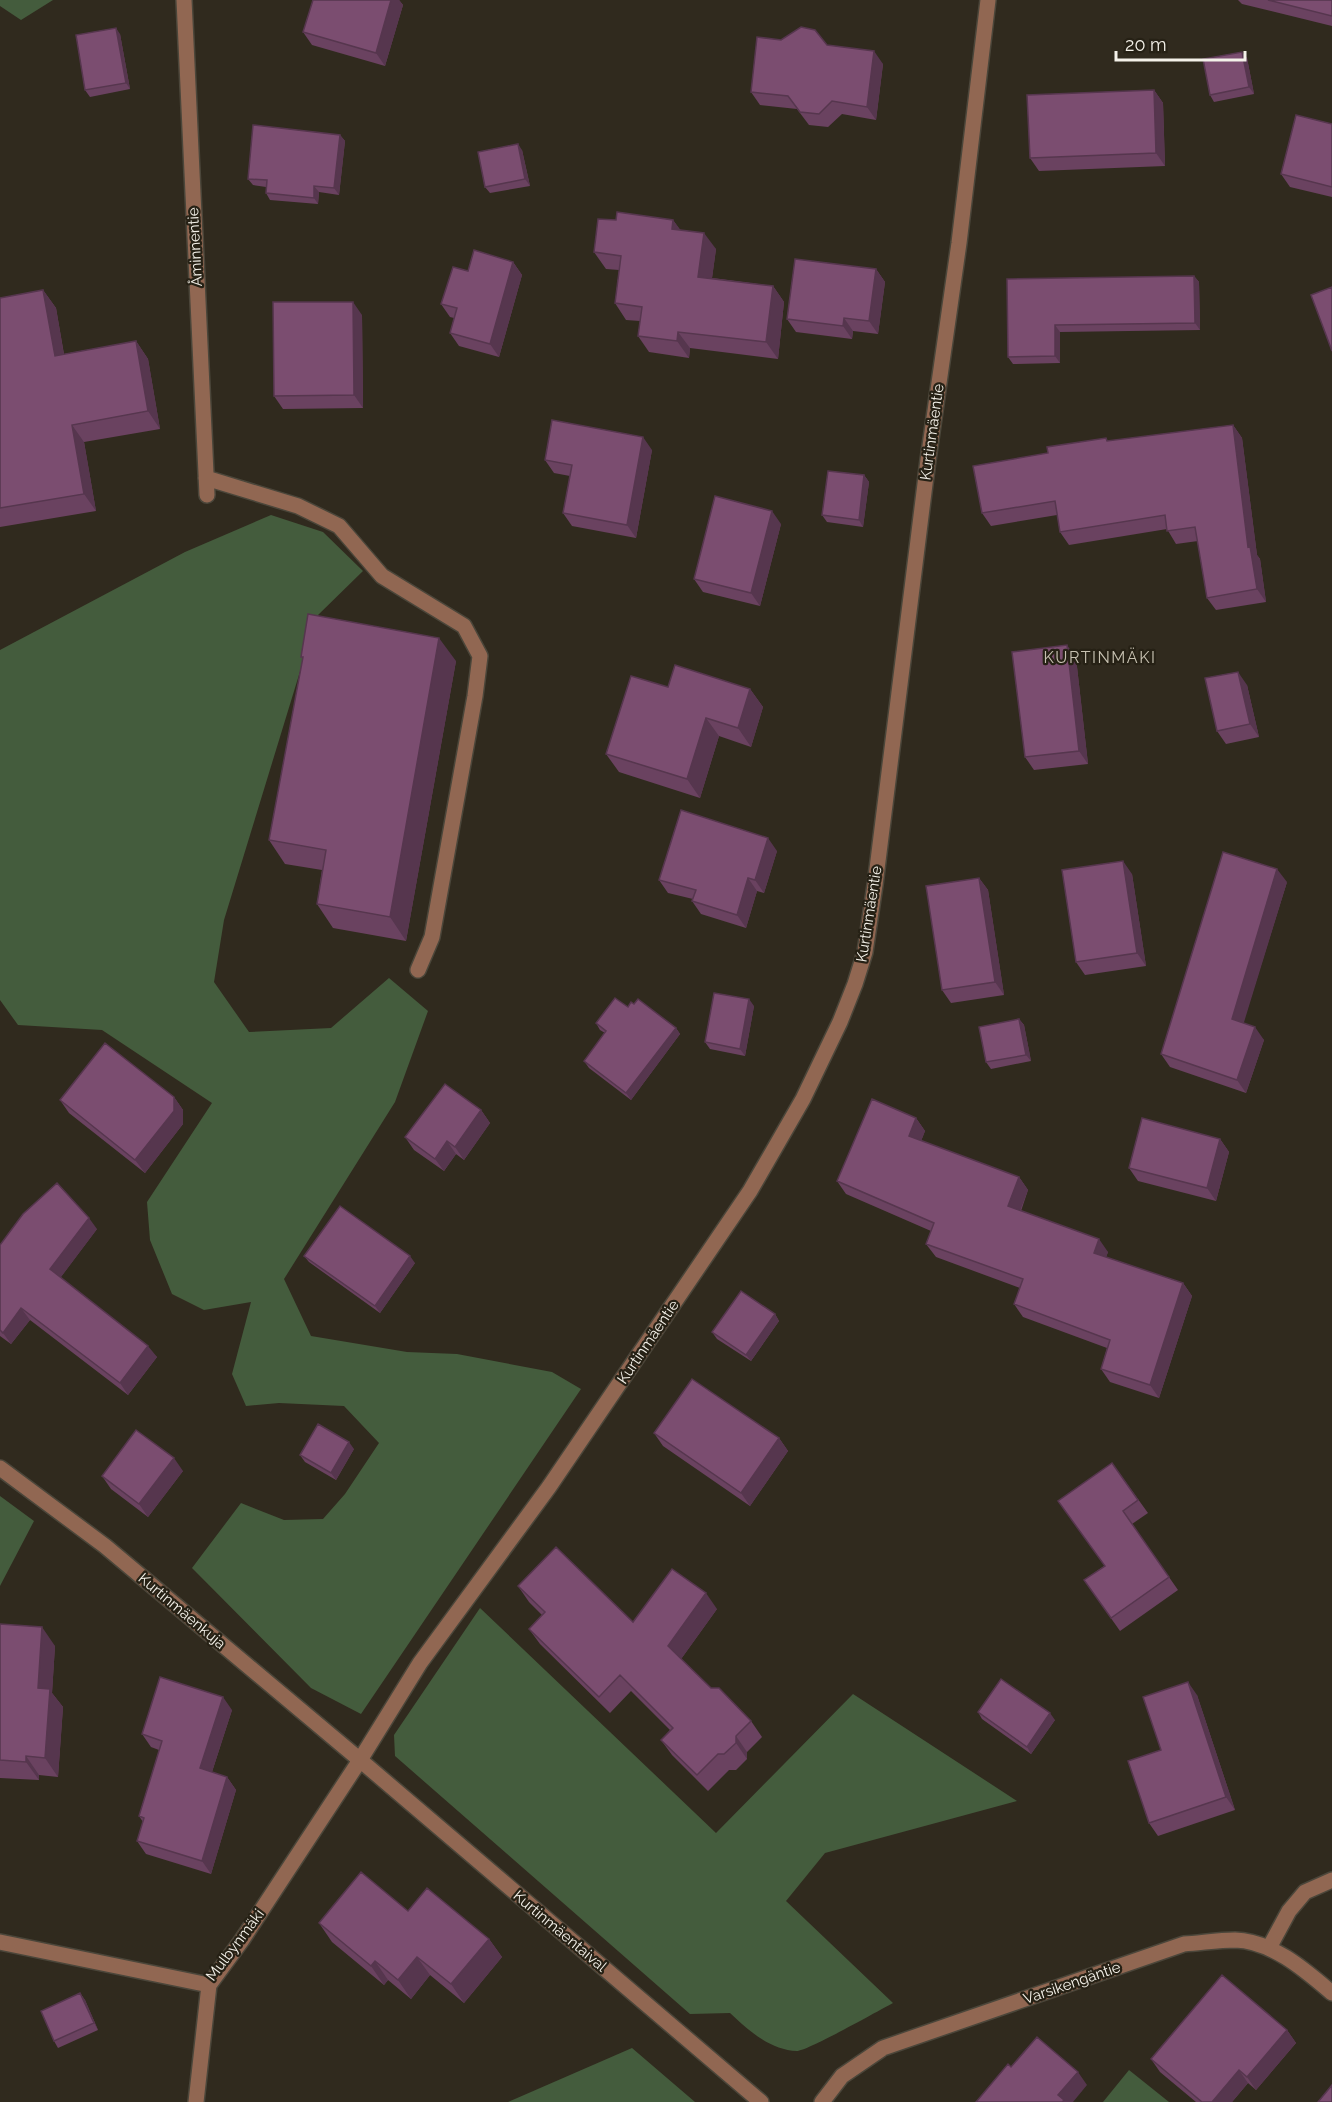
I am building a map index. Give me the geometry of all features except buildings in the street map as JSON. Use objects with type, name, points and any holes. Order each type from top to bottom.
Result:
[{"type":"street","name":"Åminnentie","points":[[184,0],[207,495]]},
{"type":"street","name":"Kurtinmäentie","points":[[360,1760],[420,1663],[555,1480],[750,1191],[803,1099],[840,1022],[855,984],[865,952],[875,885],[927,472],[959,243],[988,0]]},
{"type":"street","points":[[206,478],[298,506],[339,526],[382,576],[465,626],[480,656],[476,696],[432,937],[418,970]]},
{"type":"street","name":"Kurtinmäenkuja","points":[[0,1468],[105,1546],[360,1760]]},
{"type":"street","name":"Mulbynmäki","points":[[0,1942],[209,1985],[242,1940],[360,1760]]},
{"type":"street","name":"Kurtinmäentaival","points":[[360,1760],[761,2102]]},
{"type":"street","points":[[1269,1948],[1289,1911],[1305,1892],[1332,1880]]},
{"type":"street","name":"Varsikengäntie","points":[[822,2102],[842,2076],[883,2048],[1184,1944],[1237,1940],[1269,1948],[1312,1976],[1332,1993]]},
{"type":"street","points":[[196,2102],[209,1985]]},
{"type":"green space","points":[[0,0],[53,0],[21,20],[0,6]]},
{"type":"green space","points":[[271,515],[323,532],[363,571],[317,616],[224,920],[214,982],[249,1032],[331,1028],[389,978],[428,1011],[395,1102],[284,1279],[311,1336],[407,1352],[457,1354],[552,1372],[581,1389],[361,1714],[311,1688],[192,1568],[241,1503],[284,1520],[323,1519],[345,1494],[379,1443],[344,1406],[279,1403],[246,1406],[232,1374],[251,1302],[204,1310],[172,1294],[150,1240],[147,1202],[212,1103],[102,1030],[18,1025],[0,1000],[0,650],[185,552]]},
{"type":"green space","points":[[0,1496],[34,1521],[0,1586]]},
{"type":"green space","points":[[480,1608],[716,1833],[853,1694],[1017,1801],[825,1853],[786,1901],[893,2003],[828,2038],[797,2051],[769,2043],[730,2013],[690,2014],[395,1756],[394,1735]]},
{"type":"green space","points":[[632,2048],[695,2102],[508,2102]]},
{"type":"green space","points":[[1129,2070],[1169,2102],[1103,2102]]},
{"type":"district","name":"KURTINMÄKI","points":[[1100,657]]}]
